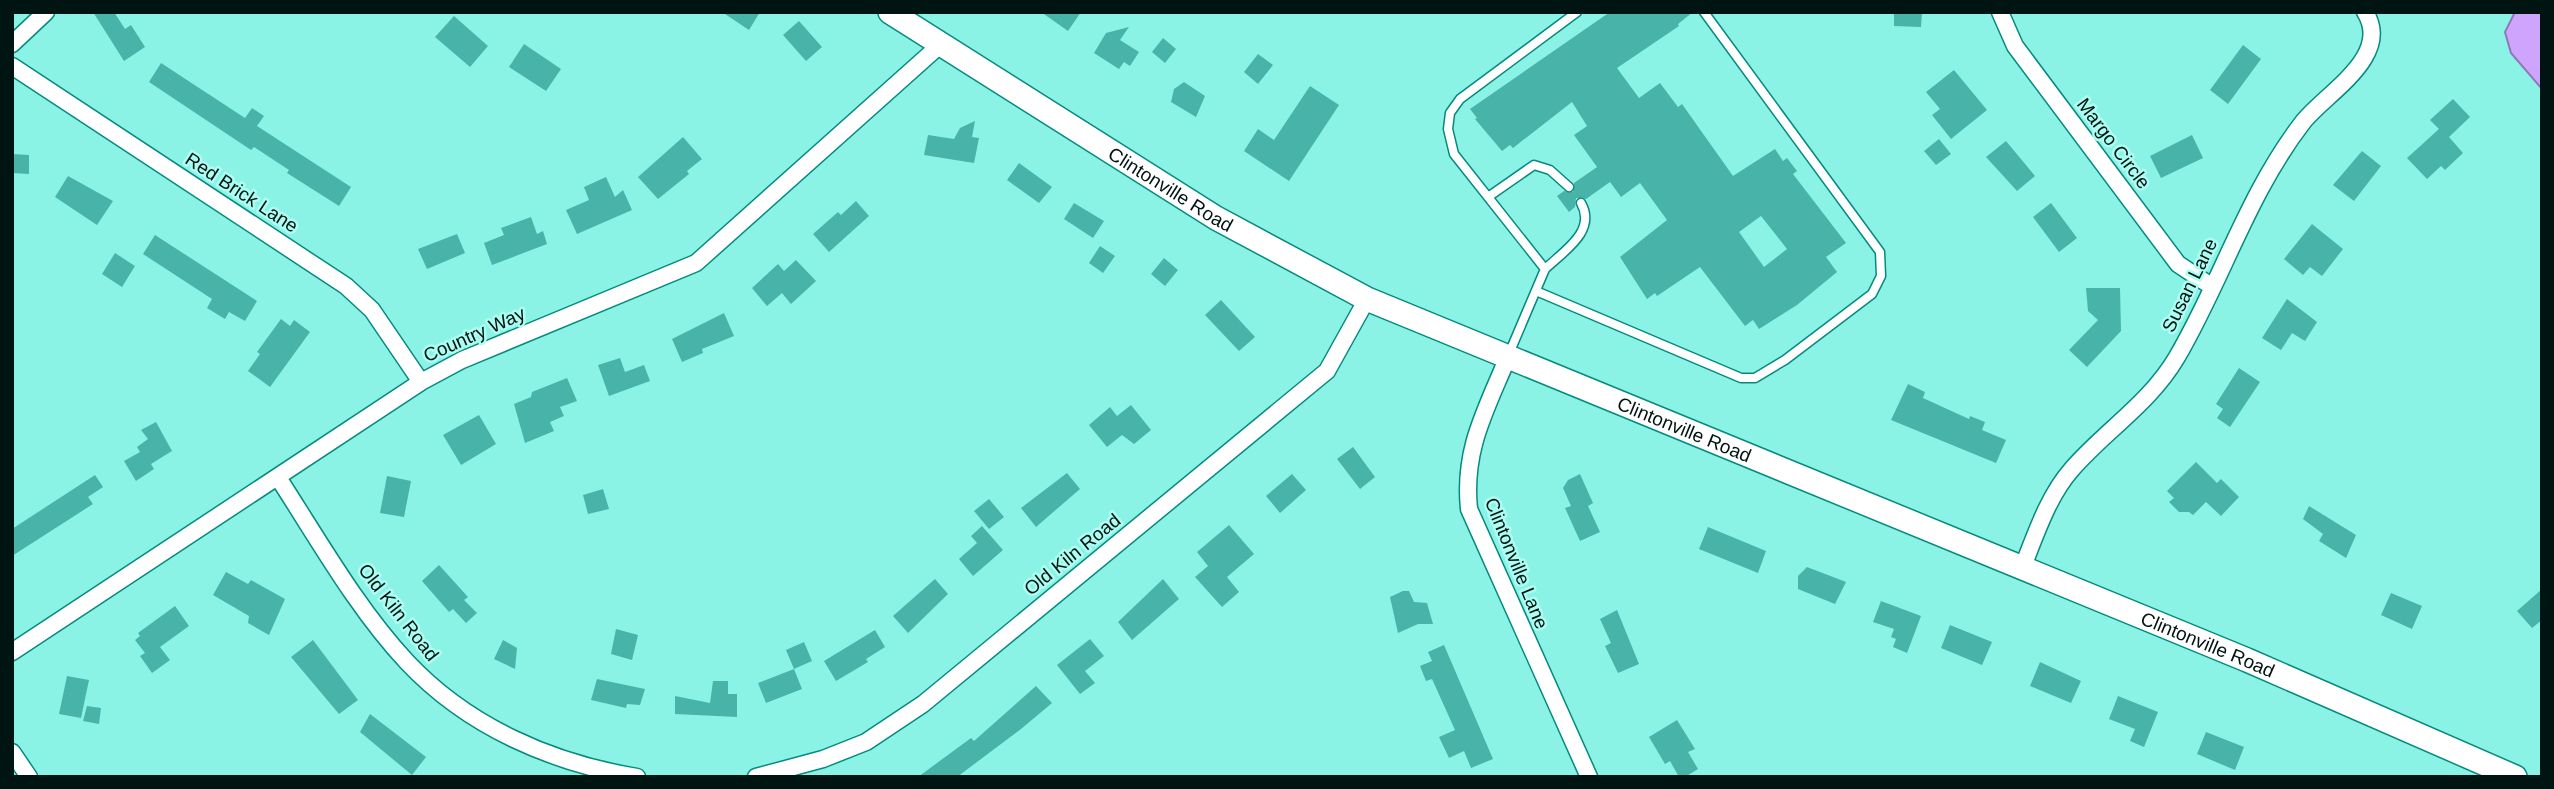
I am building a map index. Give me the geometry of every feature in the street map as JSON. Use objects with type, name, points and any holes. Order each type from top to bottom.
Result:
[{"type":"main road","name":"Clintonville Road","points":[[890,12],[1216,218],[1367,299],[1507,359],[2259,665],[2515,777]]},
{"type":"street","points":[[12,44],[46,12]]},
{"type":"street","name":"Margo Circle","points":[[2000,12],[2015,46],[2178,264],[2211,286]]},
{"type":"street","name":"Susan Lane","points":[[2022,569],[2060,484],[2154,390],[2177,356],[2278,155],[2307,117],[2366,56],[2372,32],[2365,12]]},
{"type":"street","name":"Country Way","points":[[12,652],[279,479],[421,382],[462,360],[696,263],[940,45]]},
{"type":"street","name":"Red Brick Lane","points":[[12,66],[346,286],[372,310],[421,382]]},
{"type":"street","name":"Old Kiln Road","points":[[756,777],[822,759],[866,742],[923,704],[1327,371],[1367,299]]},
{"type":"street","name":"Clintonville Lane","points":[[1507,359],[1471,447],[1466,481],[1469,509],[1589,777]]},
{"type":"street","name":"Old Kiln Road","points":[[279,479],[386,635],[408,663],[447,699],[483,723],[530,747],[587,768],[637,777]]},
{"type":"street","points":[[12,752],[29,777]]},
{"type":"lane","points":[[1545,269],[1454,154],[1448,129],[1450,113],[1460,99],[1577,12]]},
{"type":"lane","points":[[1536,291],[1741,378],[1755,378],[1785,360],[1872,294],[1881,276],[1880,252],[1704,12]]},
{"type":"lane","points":[[1488,197],[1534,165],[1550,170],[1569,187]]},
{"type":"lane","points":[[1507,359],[1545,269],[1576,241],[1586,226],[1587,214],[1581,203]]},
{"type":"shaded area","points":[[2515,12],[2542,12],[2542,89],[2511,53],[2505,32]]},
{"type":"building","points":[[93,12],[114,12],[125,29],[131,25],[145,47],[124,61]]},
{"type":"building","points":[[722,12],[760,12],[749,30]]},
{"type":"building","points":[[1041,12],[1081,12],[1068,31]]},
{"type":"building","points":[[1610,12],[1693,12],[1678,24],[1679,26],[1617,68],[1639,98],[1660,83],[1678,107],[1682,104],[1733,176],[1775,149],[1783,161],[1787,158],[1797,171],[1793,174],[1846,243],[1826,257],[1837,272],[1797,305],[1759,329],[1753,320],[1745,326],[1700,267],[1657,296],[1655,293],[1647,299],[1620,257],[1667,220],[1640,183],[1621,197],[1610,182],[1586,199],[1576,198],[1575,207],[1569,212],[1557,196],[1564,191],[1573,192],[1574,183],[1597,167],[1574,135],[1587,126],[1572,102],[1513,148],[1510,145],[1502,151],[1470,109]],"holes":[[[1761,216],[1787,249],[1764,267],[1739,232]]]},
{"type":"building","points":[[1894,12],[1922,12],[1921,27],[1894,26]]},
{"type":"building","points":[[454,16],[488,46],[470,67],[435,37]]},
{"type":"building","points":[[799,21],[822,47],[806,61],[783,35]]},
{"type":"building","points":[[1129,27],[1120,40],[1139,52],[1130,66],[1124,62],[1119,69],[1094,53],[1106,33]]},
{"type":"building","points":[[1163,38],[1176,49],[1165,63],[1152,52]]},
{"type":"building","points":[[524,44],[561,69],[546,91],[509,67]]},
{"type":"building","points":[[2243,45],[2261,59],[2228,104],[2210,90]]},
{"type":"building","points":[[1258,54],[1273,65],[1258,84],[1244,72]]},
{"type":"building","points":[[161,63],[245,118],[252,108],[264,116],[257,126],[351,187],[339,206],[287,173],[289,170],[254,147],[251,150],[149,82]]},
{"type":"building","points":[[1954,70],[1987,110],[1951,139],[1932,115],[1940,109],[1926,92]]},
{"type":"building","points":[[1184,82],[1205,96],[1196,117],[1171,102],[1174,89]]},
{"type":"building","points":[[1310,86],[1339,105],[1289,181],[1244,151],[1258,129],[1274,140]]},
{"type":"building","points":[[2453,99],[2470,117],[2449,137],[2463,153],[2445,170],[2441,166],[2427,179],[2407,158],[2439,129],[2430,120]]},
{"type":"building","points":[[975,121],[972,137],[979,138],[974,163],[924,155],[928,135],[954,139],[960,128]]},
{"type":"building","points":[[2192,135],[2203,158],[2161,178],[2150,156]]},
{"type":"building","points":[[683,137],[702,159],[687,171],[689,174],[658,199],[638,177]]},
{"type":"building","points":[[1939,139],[1951,154],[1936,165],[1924,151]]},
{"type":"building","points":[[2006,141],[2035,176],[2017,191],[1986,157]]},
{"type":"building","points":[[2362,151],[2381,166],[2354,201],[2333,185]]},
{"type":"building","points":[[12,154],[29,155],[29,174],[12,173]]},
{"type":"building","points":[[1019,163],[1052,187],[1039,203],[1007,180]]},
{"type":"building","points":[[68,176],[113,201],[97,225],[55,197]]},
{"type":"building","points":[[606,177],[615,197],[623,190],[632,210],[577,234],[566,210],[589,200],[584,187]]},
{"type":"building","points":[[856,201],[869,216],[829,252],[813,234],[838,212],[841,215]]},
{"type":"building","points":[[1074,203],[1104,221],[1093,238],[1064,219]]},
{"type":"building","points":[[2051,203],[2077,238],[2059,252],[2033,217]]},
{"type":"building","points":[[531,217],[537,234],[543,231],[547,244],[492,265],[484,243],[504,235],[501,228]]},
{"type":"building","points":[[2312,224],[2343,249],[2322,276],[2310,267],[2303,275],[2284,259]]},
{"type":"building","points":[[457,234],[465,253],[427,269],[418,249]]},
{"type":"building","points":[[155,235],[257,301],[245,321],[229,312],[225,319],[207,308],[212,299],[143,254]]},
{"type":"building","points":[[1100,246],[1115,256],[1103,273],[1089,263]]},
{"type":"building","points":[[115,253],[135,266],[122,287],[102,274]]},
{"type":"building","points":[[1164,258],[1178,270],[1165,286],[1151,274]]},
{"type":"building","points":[[796,260],[816,281],[791,304],[782,293],[767,306],[752,288],[778,264],[784,271]]},
{"type":"building","points":[[2086,288],[2120,288],[2121,331],[2087,367],[2069,350],[2098,320],[2088,311]]},
{"type":"building","points":[[2287,299],[2317,322],[2305,341],[2292,333],[2281,350],[2262,338]]},
{"type":"building","points":[[1221,300],[1255,337],[1239,351],[1205,315]]},
{"type":"building","points":[[724,313],[734,336],[702,349],[703,353],[682,362],[672,339]]},
{"type":"building","points":[[281,319],[290,326],[294,320],[310,332],[270,387],[248,371],[260,354],[257,352]]},
{"type":"building","points":[[620,358],[625,372],[644,365],[650,381],[609,396],[598,365]]},
{"type":"building","points":[[2239,368],[2260,382],[2230,427],[2217,418],[2223,409],[2216,404]]},
{"type":"building","points":[[567,378],[577,401],[560,407],[564,416],[550,422],[554,431],[525,443],[514,404],[531,397],[532,392]]},
{"type":"building","points":[[1908,384],[1925,392],[1923,398],[1969,419],[1970,416],[1985,422],[1982,430],[2006,440],[1996,463],[1891,420]]},
{"type":"building","points":[[1131,405],[1151,430],[1134,444],[1122,435],[1107,447],[1089,425],[1110,407],[1117,416]]},
{"type":"building","points":[[479,415],[496,444],[461,465],[443,435]]},
{"type":"building","points":[[156,422],[172,451],[151,464],[154,469],[136,481],[124,461],[140,452],[137,447],[148,439],[141,430]]},
{"type":"building","points":[[1353,447],[1375,477],[1360,489],[1337,459]]},
{"type":"building","points":[[2196,462],[2217,483],[2221,479],[2239,497],[2221,516],[2206,502],[2193,515],[2179,512],[2169,502],[2174,498],[2167,491]]},
{"type":"building","points":[[1067,473],[1080,489],[1036,527],[1021,508]]},
{"type":"building","points":[[1292,474],[1306,490],[1280,513],[1266,496]]},
{"type":"building","points":[[1580,474],[1593,503],[1588,506],[1600,532],[1580,541],[1565,508],[1571,506],[1563,488],[1568,480]]},
{"type":"building","points":[[95,475],[103,487],[88,497],[93,504],[12,556],[12,529]]},
{"type":"building","points":[[387,476],[411,481],[404,517],[380,513]]},
{"type":"building","points":[[603,489],[609,509],[588,514],[583,495]]},
{"type":"building","points":[[989,499],[1004,517],[989,529],[974,511]]},
{"type":"building","points":[[2309,506],[2356,535],[2346,558],[2319,541],[2323,534],[2303,519]]},
{"type":"building","points":[[1229,525],[1254,554],[1227,577],[1239,592],[1222,607],[1195,577],[1208,566],[1197,552]]},
{"type":"building","points":[[982,526],[1003,550],[973,576],[959,559],[977,543],[971,536]]},
{"type":"building","points":[[1708,527],[1766,551],[1758,573],[1699,549]]},
{"type":"building","points":[[439,565],[468,597],[464,600],[477,613],[466,623],[453,609],[449,612],[422,581]]},
{"type":"building","points":[[1807,567],[1846,582],[1835,604],[1798,589],[1798,576]]},
{"type":"building","points":[[226,572],[248,584],[251,580],[285,599],[269,635],[248,623],[249,616],[213,595]]},
{"type":"building","points":[[935,579],[948,594],[908,633],[893,616]]},
{"type":"building","points":[[1163,579],[1179,599],[1132,640],[1118,622]]},
{"type":"building","points":[[2542,589],[2542,620],[2532,628],[2517,611]]},
{"type":"building","points":[[1409,591],[1414,602],[1427,603],[1433,624],[1418,624],[1398,633],[1390,597]]},
{"type":"building","points":[[2391,593],[2422,606],[2412,629],[2381,615]]},
{"type":"building","points":[[1881,601],[1921,616],[1907,653],[1893,647],[1896,639],[1891,637],[1894,629],[1873,622]]},
{"type":"building","points":[[175,606],[189,626],[160,647],[170,660],[152,673],[140,656],[145,653],[135,640],[140,636],[138,633]]},
{"type":"building","points":[[1617,610],[1639,664],[1618,673],[1605,646],[1611,643],[1600,619]]},
{"type":"building","points":[[1950,625],[1992,642],[1982,665],[1941,648]]},
{"type":"building","points":[[616,629],[638,635],[632,660],[611,654]]},
{"type":"building","points":[[875,630],[885,647],[866,659],[868,662],[836,681],[824,661]]},
{"type":"building","points":[[1090,639],[1104,656],[1085,671],[1095,683],[1080,694],[1057,665]]},
{"type":"building","points":[[313,640],[358,700],[339,714],[291,657]]},
{"type":"building","points":[[503,640],[517,648],[515,669],[494,659]]},
{"type":"building","points":[[804,642],[812,661],[794,669],[786,650]]},
{"type":"building","points":[[1444,645],[1493,759],[1471,768],[1464,751],[1449,758],[1439,737],[1455,730],[1432,679],[1426,681],[1420,666],[1432,661],[1428,652]]},
{"type":"building","points":[[2040,662],[2081,681],[2071,703],[2030,686]]},
{"type":"building","points":[[794,669],[802,689],[766,703],[758,683]]},
{"type":"building","points":[[67,676],[89,680],[81,718],[59,714]]},
{"type":"building","points":[[597,679],[645,689],[640,705],[627,704],[626,708],[591,700]]},
{"type":"building","points":[[713,681],[728,681],[728,694],[737,694],[737,717],[675,714],[675,696],[710,703]]},
{"type":"building","points":[[1036,686],[1052,703],[1021,729],[957,777],[918,777],[971,738],[974,741]]},
{"type":"building","points":[[2118,696],[2158,712],[2144,747],[2130,741],[2135,729],[2109,719]]},
{"type":"building","points":[[87,706],[101,708],[99,724],[83,721]]},
{"type":"building","points":[[370,714],[426,757],[412,775],[360,732]]},
{"type":"building","points":[[1677,720],[1695,749],[1688,752],[1698,769],[1685,777],[1679,777],[1670,761],[1665,764],[1649,737]]},
{"type":"building","points":[[2206,732],[2244,747],[2235,770],[2197,754]]}]
